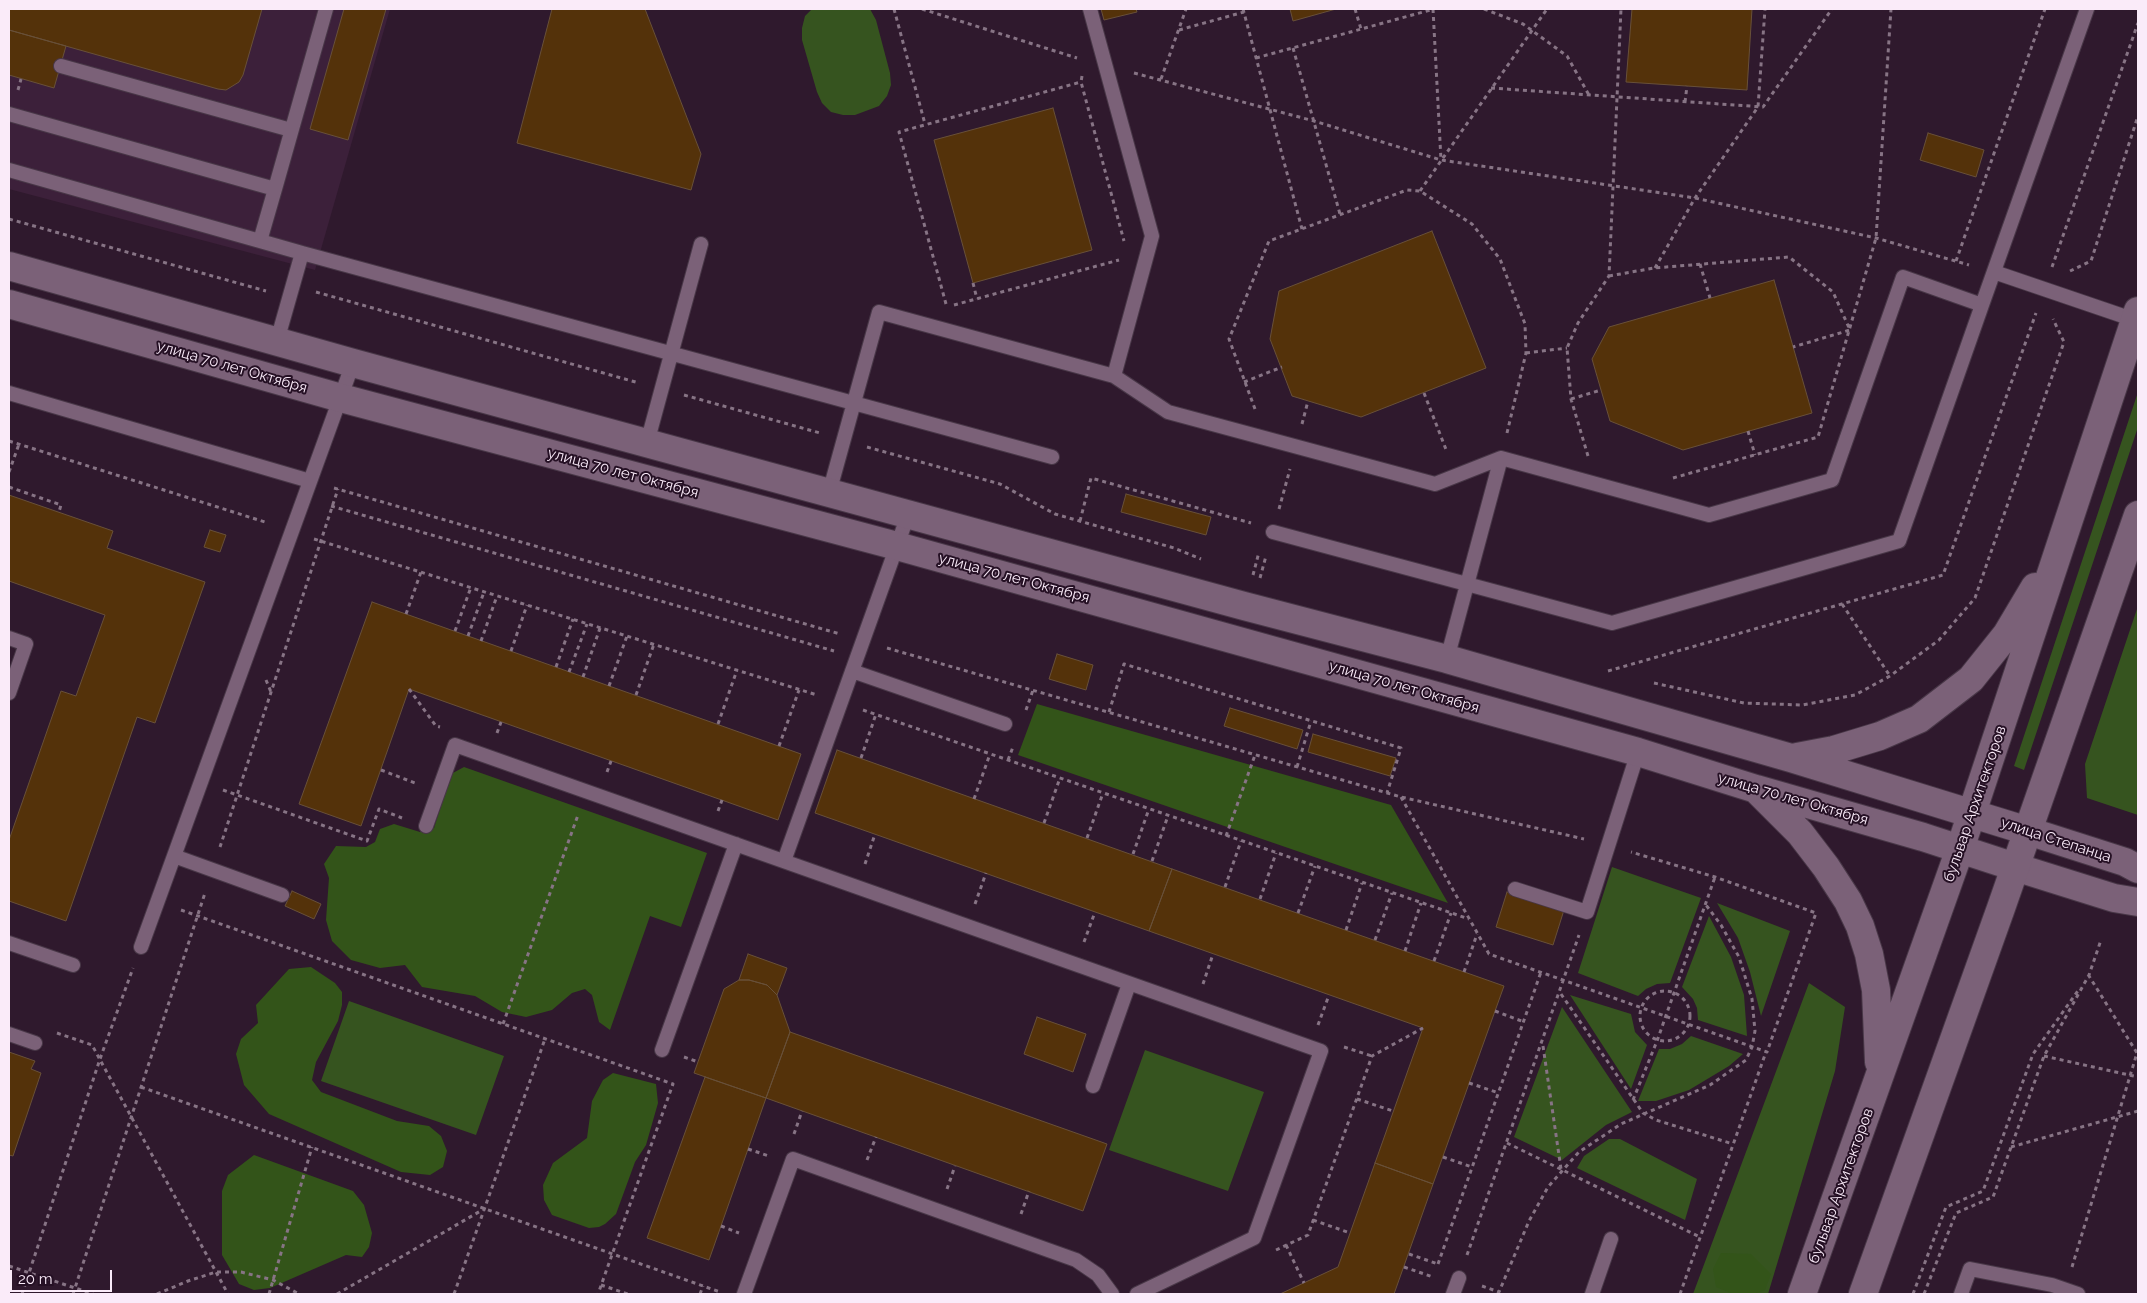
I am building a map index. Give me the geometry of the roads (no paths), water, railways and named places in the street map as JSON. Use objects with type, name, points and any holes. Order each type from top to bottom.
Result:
[{"type":"main road","points":[[9,266],[829,493],[1447,659],[1791,758],[1972,813]]},
{"type":"main road","name":"улица 70 лет Октября","points":[[9,304],[341,398],[897,546],[1638,752],[2015,867]]},
{"type":"main road","name":"бульвар Архитекторов","points":[[1802,1294],[1960,849],[2137,315]]},
{"type":"main road","points":[[1863,1294],[2028,831],[2138,514]]},
{"type":"main road","points":[[1791,758],[1834,750],[1905,727],[1919,720],[1964,685],[2007,634],[2062,542]]},
{"type":"main road","points":[[1756,789],[1800,833],[1826,867],[1848,901],[1860,926],[1869,954],[1876,990],[1880,1075]]},
{"type":"main road","name":"улица Степанца","points":[[1972,813],[2126,862],[2138,869]]},
{"type":"main road","points":[[2015,867],[2114,898],[2138,902]]},
{"type":"lane","points":[[260,241],[326,9]]},
{"type":"lane","points":[[1090,9],[1152,236],[1114,376]]},
{"type":"lane","points":[[1273,532],[1612,623],[1899,541],[2086,9]]},
{"type":"lane","points":[[61,66],[292,130]]},
{"type":"lane","points":[[9,114],[275,189]]},
{"type":"lane","points":[[9,170],[260,241],[1052,457]]},
{"type":"lane","points":[[647,443],[702,244]]},
{"type":"lane","points":[[277,341],[302,252]]},
{"type":"lane","points":[[1994,272],[2044,290],[2137,315]]},
{"type":"lane","points":[[829,493],[878,312],[1114,376],[1168,412],[1435,484],[1501,458],[1709,515],[1832,480],[1903,277],[1982,305]]},
{"type":"lane","points":[[141,947],[353,362]]},
{"type":"lane","points":[[9,393],[310,480]]},
{"type":"lane","points":[[1447,659],[1501,458]]},
{"type":"lane","points":[[784,861],[908,514]]},
{"type":"lane","points":[[9,638],[26,644],[9,693]]},
{"type":"lane","points":[[854,664],[1004,724]]},
{"type":"lane","points":[[426,826],[455,745],[1321,1051],[1254,1238],[1137,1294]]},
{"type":"lane","points":[[1515,889],[1587,912],[1638,752]]},
{"type":"lane","points":[[662,1050],[736,844]]},
{"type":"lane","points":[[174,856],[282,895]]},
{"type":"lane","points":[[9,942],[73,965]]},
{"type":"lane","points":[[1093,1086],[1129,984]]},
{"type":"lane","points":[[9,1034],[35,1043]]},
{"type":"lane","points":[[744,1294],[793,1159],[1076,1260],[1098,1275],[1112,1294]]},
{"type":"lane","points":[[1592,1294],[1611,1239]]},
{"type":"lane","points":[[1961,1294],[1970,1268],[2052,1285],[2072,1292]]},
{"type":"lane","points":[[1453,1294],[1459,1278]]}]
